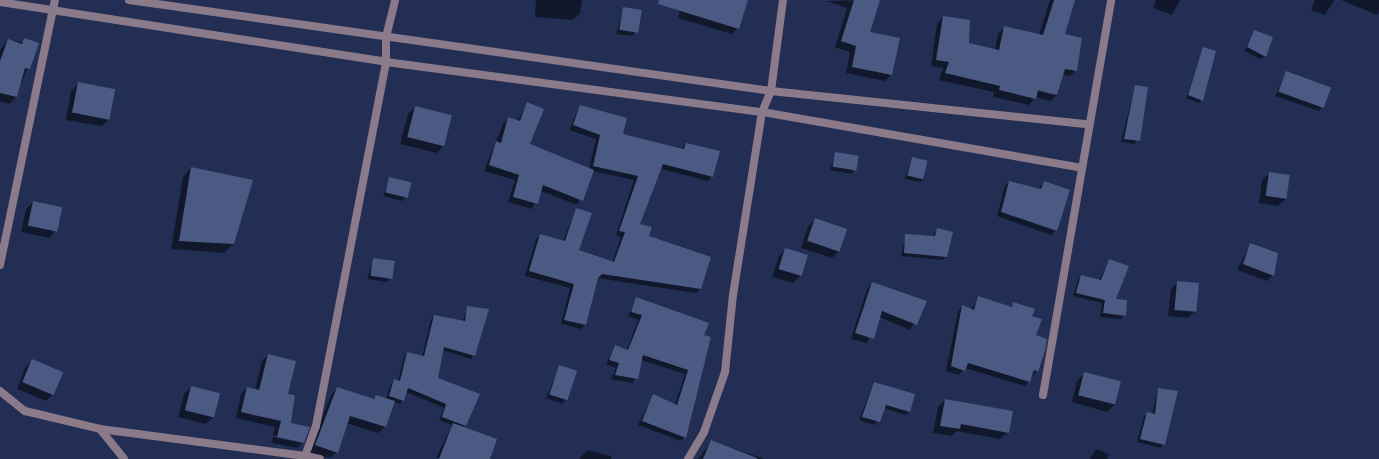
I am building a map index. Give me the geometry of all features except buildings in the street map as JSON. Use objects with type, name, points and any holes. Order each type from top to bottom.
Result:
[{"type":"street","points":[[0,265],[55,0]]},
{"type":"street","points":[[129,0],[771,91],[1087,124]]},
{"type":"street","points":[[305,456],[316,426],[386,62],[386,37],[395,0]]},
{"type":"street","points":[[688,459],[704,432],[725,372],[762,112],[771,91],[783,0]]},
{"type":"street","points":[[1043,395],[1082,168],[1087,124],[1111,0]]},
{"type":"street","points":[[0,2],[54,9],[386,62],[762,112],[1082,168]]},
{"type":"street","points":[[0,391],[25,411],[100,429],[320,459]]},
{"type":"street","points":[[100,429],[124,459]]}]
